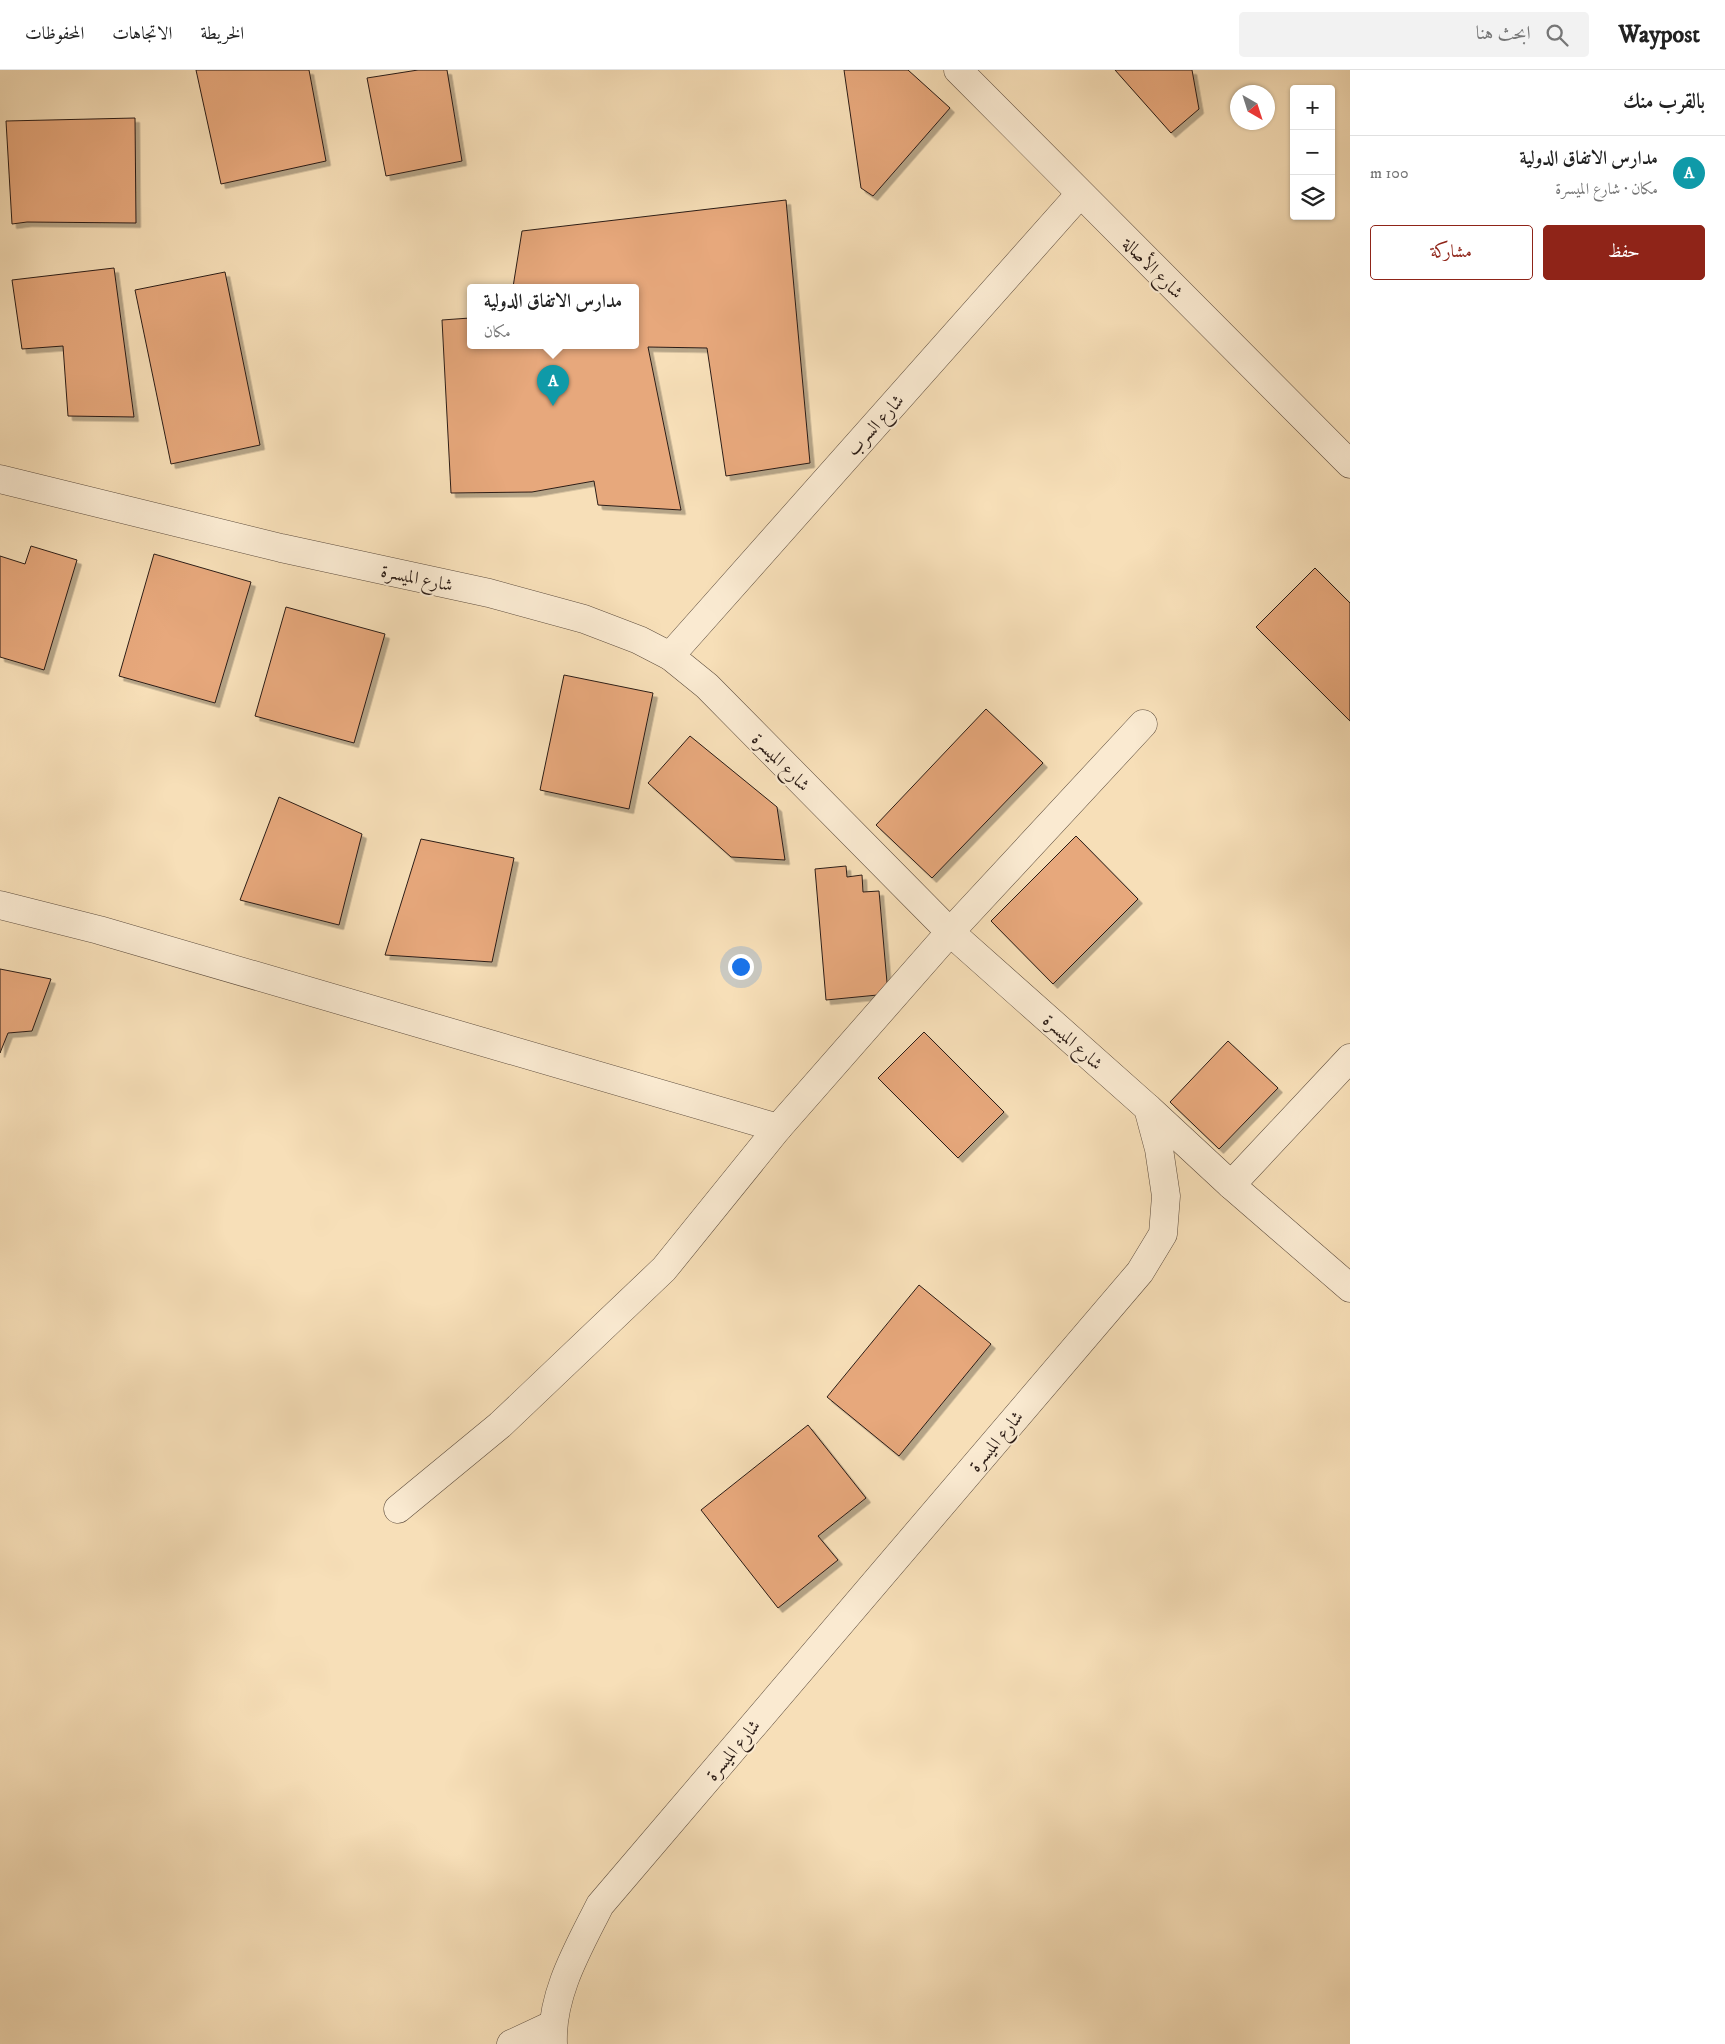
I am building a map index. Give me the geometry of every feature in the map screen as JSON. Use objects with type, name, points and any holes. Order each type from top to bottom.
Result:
[{"type":"street","name":"شارع الأصالة","points":[[958,70],[1350,464]]},
{"type":"street","name":"شارع السرب","points":[[670,656],[1080,194]]},
{"type":"street","name":"شارع الميسرة","points":[[0,479],[281,548],[499,596],[584,619],[639,640],[670,656],[707,686],[950,932],[1148,1108],[1159,1149],[1166,1196],[1163,1234],[1140,1272],[600,1905],[575,1955],[558,1998],[552,2034]]},
{"type":"street","points":[[398,1509],[500,1425],[664,1269],[778,1128],[950,932],[1143,724]]},
{"type":"street","points":[[0,905],[99,930],[778,1128]]},
{"type":"street","points":[[1231,1185],[1350,1058]]},
{"type":"street","points":[[1148,1108],[1231,1185],[1350,1288]]},
{"type":"street","points":[[511,2044],[552,2034]]},
{"type":"building","points":[[196,70],[309,70],[326,161],[221,184]]},
{"type":"building","points":[[418,70],[447,70],[462,161],[386,176],[367,78]]},
{"type":"building","points":[[844,70],[908,70],[950,108],[873,196],[861,188]]},
{"type":"building","points":[[1115,70],[1192,70],[1199,109],[1171,133]]},
{"type":"building","points":[[135,118],[136,223],[27,222],[12,224],[6,121]]},
{"type":"building","points":[[786,200],[810,463],[726,476],[707,348],[648,347],[681,510],[598,505],[594,481],[532,492],[451,493],[442,320],[467,318],[467,349],[639,349],[639,284],[513,284],[522,231]]},
{"type":"building","points":[[114,268],[134,417],[68,416],[63,346],[22,349],[12,280]]},
{"type":"building","points":[[225,272],[260,445],[171,464],[135,290]]},
{"type":"building","points":[[31,546],[77,560],[44,670],[0,657],[0,556],[25,564]]},
{"type":"building","points":[[154,554],[251,582],[215,703],[119,676]]},
{"type":"building","points":[[1315,568],[1350,603],[1350,721],[1256,627]]},
{"type":"building","points":[[286,607],[385,634],[354,743],[255,716]]},
{"type":"building","points":[[564,675],[653,693],[629,809],[540,790]]},
{"type":"building","points":[[986,709],[1043,763],[932,878],[876,825]]},
{"type":"building","points":[[690,736],[777,807],[785,860],[731,857],[648,783]]},
{"type":"building","points":[[279,797],[362,834],[339,925],[240,900]]},
{"type":"building","points":[[1076,836],[1138,899],[1053,984],[991,921]]},
{"type":"building","points":[[421,839],[514,858],[492,962],[385,955]]},
{"type":"building","points":[[846,866],[847,877],[862,875],[863,892],[879,891],[888,994],[826,1000],[815,869]]},
{"type":"building","points":[[0,969],[51,979],[32,1031],[8,1033],[0,1053]]},
{"type":"building","points":[[924,1032],[1004,1112],[958,1158],[878,1078]]},
{"type":"building","points":[[1228,1041],[1278,1088],[1219,1149],[1170,1102]]},
{"type":"building","points":[[919,1285],[991,1344],[899,1456],[827,1397]]},
{"type":"building","points":[[808,1425],[866,1498],[818,1536],[838,1560],[778,1608],[701,1510]]},
{"type":"place","name":"مدارس الاتفاق الدولية","points":[[553,406]]}]
